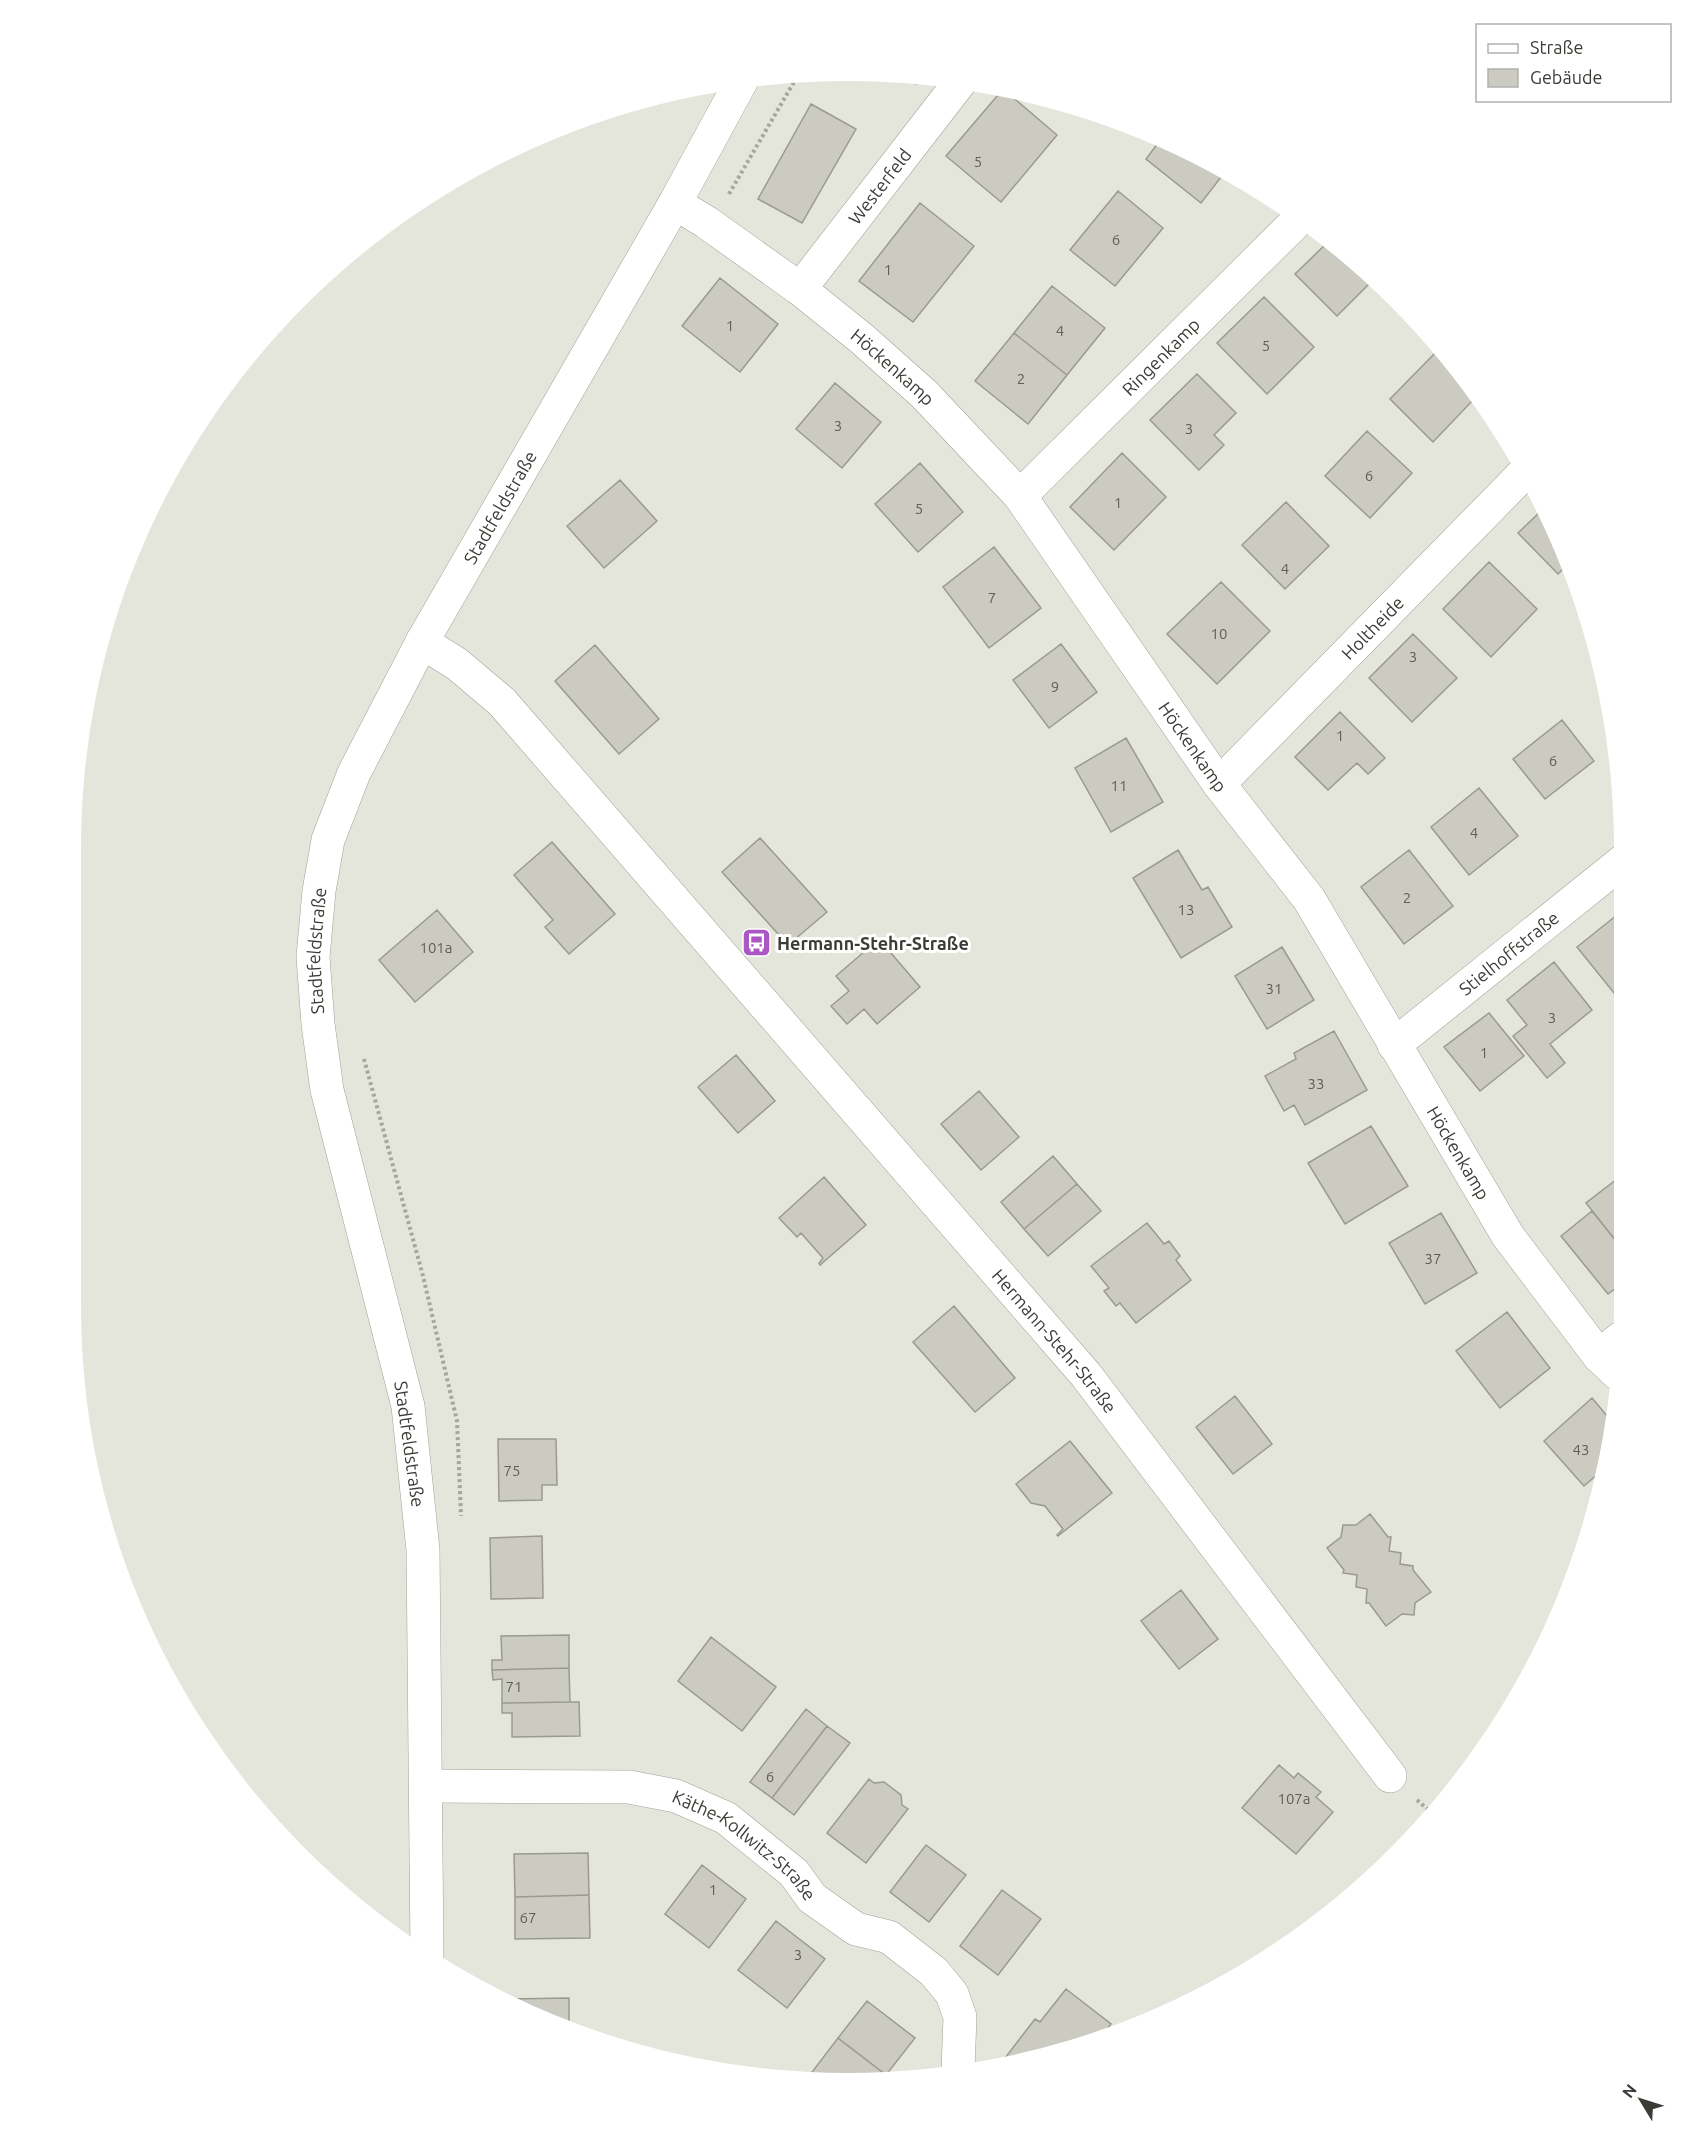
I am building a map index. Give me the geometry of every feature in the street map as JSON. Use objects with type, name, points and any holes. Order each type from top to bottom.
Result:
[{"type":"street","name":"Westerfeld","points":[[800,289],[955,89]]},
{"type":"street","name":"Stadtfeldstraße","points":[[427,1947],[423,1550],[408,1406],[327,1090],[318,1024],[313,957],[319,891],[328,840],[354,773],[422,642],[675,203],[737,90]]},
{"type":"street","name":"Höckenkamp","points":[[675,203],[706,222],[800,289],[861,338],[924,394],[1020,496],[1219,784],[1310,899],[1508,1236],[1612,1355]]},
{"type":"street","name":"Ringenkamp","points":[[1020,496],[1293,224]]},
{"type":"street","name":"Holtheide","points":[[1219,784],[1519,478]]},
{"type":"street","name":"Hermann-Stehr-Straße","points":[[422,642],[457,664],[502,702],[1086,1375],[1390,1776]]},
{"type":"street","name":"Stielhoffstraße","points":[[1394,1045],[1614,868]]},
{"type":"street","name":"Käthe-Kollwitz-Straße","points":[[426,1786],[629,1787],[676,1796],[726,1818],[794,1873],[812,1898],[856,1929],[889,1937],[934,1972],[952,1994],[960,2017],[958,2064]]},
{"type":"path","points":[[361,1048],[423,1276],[457,1421],[461,1527]]},
{"type":"building","points":[[997,96],[1016,100],[1057,135],[1001,202],[946,156]]},
{"type":"building","points":[[811,104],[856,129],[802,223],[758,199]]},
{"type":"building","points":[[1156,146],[1220,178],[1201,203],[1146,159]]},
{"type":"building","points":[[1118,191],[1163,228],[1115,286],[1070,250]]},
{"type":"building","points":[[920,203],[974,246],[913,322],[859,281]]},
{"type":"building","points":[[1323,247],[1368,285],[1337,316],[1295,274]]},
{"type":"building","points":[[720,278],[778,324],[740,372],[682,326]]},
{"type":"building","points":[[1052,286],[1105,328],[1067,375],[1014,333]]},
{"type":"building","points":[[1264,297],[1314,347],[1267,394],[1217,343]]},
{"type":"building","points":[[1014,333],[1067,375],[1028,424],[975,381]]},
{"type":"building","points":[[1434,354],[1471,402],[1433,442],[1390,399]]},
{"type":"building","points":[[1197,374],[1236,413],[1214,435],[1224,445],[1199,470],[1150,420]]},
{"type":"building","points":[[835,383],[881,422],[842,468],[796,429]]},
{"type":"building","points":[[1367,431],[1412,473],[1370,518],[1325,476]]},
{"type":"building","points":[[1122,453],[1166,497],[1114,550],[1070,507]]},
{"type":"building","points":[[920,463],[963,512],[918,552],[875,504]]},
{"type":"building","points":[[620,480],[657,521],[604,568],[567,526]]},
{"type":"building","points":[[1286,502],[1329,546],[1285,589],[1242,545]]},
{"type":"building","points":[[1538,514],[1562,570],[1558,574],[1518,533]]},
{"type":"building","points":[[994,547],[1041,608],[989,648],[943,587]]},
{"type":"building","points":[[1489,562],[1537,609],[1491,657],[1443,609]]},
{"type":"building","points":[[1221,582],[1270,631],[1217,684],[1167,634]]},
{"type":"building","points":[[1413,634],[1457,678],[1412,722],[1369,678]]},
{"type":"building","points":[[1061,644],[1097,692],[1049,728],[1013,680]]},
{"type":"building","points":[[595,645],[659,719],[619,754],[555,681]]},
{"type":"building","points":[[1340,712],[1385,758],[1368,774],[1357,763],[1328,790],[1295,757]]},
{"type":"building","points":[[1562,720],[1594,761],[1545,799],[1513,759]]},
{"type":"building","points":[[1126,738],[1163,802],[1111,832],[1075,768]]},
{"type":"building","points":[[1479,788],[1518,836],[1469,875],[1431,827]]},
{"type":"building","points":[[760,838],[827,912],[788,945],[722,872]]},
{"type":"building","points":[[552,842],[615,914],[569,954],[545,927],[553,920],[514,875]]},
{"type":"building","points":[[1178,850],[1202,890],[1208,887],[1232,927],[1181,958],[1133,878]]},
{"type":"building","points":[[1409,850],[1453,906],[1404,944],[1361,887]]},
{"type":"building","points":[[437,910],[473,952],[415,1002],[379,960]]},
{"type":"building","points":[[1614,917],[1614,993],[1577,947]]},
{"type":"building","points":[[879,939],[920,987],[877,1024],[864,1009],[847,1024],[831,1006],[849,991],[836,976]]},
{"type":"building","points":[[1282,947],[1314,1000],[1267,1029],[1235,976]]},
{"type":"building","points":[[1554,962],[1592,1010],[1550,1044],[1565,1063],[1547,1078],[1513,1036],[1527,1025],[1507,1000]]},
{"type":"building","points":[[1489,1013],[1524,1056],[1480,1091],[1444,1047]]},
{"type":"building","points":[[1334,1031],[1367,1090],[1305,1125],[1294,1105],[1284,1111],[1265,1076],[1296,1059],[1294,1053]]},
{"type":"building","points":[[736,1055],[775,1101],[738,1133],[698,1087]]},
{"type":"building","points":[[979,1091],[1019,1137],[981,1170],[941,1124]]},
{"type":"building","points":[[1371,1126],[1408,1186],[1345,1224],[1308,1163]]},
{"type":"building","points":[[1053,1156],[1077,1184],[1024,1229],[1001,1202]]},
{"type":"building","points":[[824,1177],[866,1225],[820,1265],[823,1258],[801,1233],[797,1237],[779,1218]]},
{"type":"building","points":[[1614,1181],[1614,1238],[1586,1203]]},
{"type":"building","points":[[1077,1184],[1101,1211],[1048,1256],[1024,1229]]},
{"type":"building","points":[[1592,1211],[1614,1238],[1614,1290],[1608,1294],[1561,1236]]},
{"type":"building","points":[[1441,1213],[1477,1273],[1425,1304],[1389,1243]]},
{"type":"building","points":[[1147,1223],[1164,1244],[1169,1241],[1180,1256],[1176,1260],[1191,1280],[1136,1323],[1120,1303],[1116,1306],[1104,1291],[1109,1288],[1091,1266]]},
{"type":"building","points":[[954,1306],[1015,1378],[975,1412],[913,1342]]},
{"type":"building","points":[[1507,1312],[1550,1368],[1500,1408],[1456,1351]]},
{"type":"building","points":[[1235,1396],[1272,1444],[1233,1474],[1196,1427]]},
{"type":"building","points":[[1592,1398],[1606,1414],[1594,1477],[1584,1486],[1544,1441]]},
{"type":"building","points":[[498,1439],[556,1439],[557,1485],[542,1485],[542,1500],[499,1501]]},
{"type":"building","points":[[1070,1441],[1112,1493],[1058,1536],[1063,1529],[1045,1506],[1031,1503],[1016,1484]]},
{"type":"building","points":[[1370,1514],[1388,1537],[1391,1537],[1389,1551],[1401,1553],[1400,1564],[1413,1566],[1413,1570],[1431,1592],[1415,1603],[1414,1615],[1402,1614],[1386,1626],[1369,1603],[1366,1603],[1367,1589],[1356,1587],[1357,1575],[1343,1573],[1344,1570],[1327,1548],[1341,1537],[1343,1525],[1356,1525]]},
{"type":"building","points":[[542,1536],[543,1598],[491,1599],[490,1538]]},
{"type":"building","points":[[1181,1590],[1218,1639],[1179,1669],[1141,1621]]},
{"type":"building","points":[[569,1635],[569,1668],[492,1670],[492,1660],[502,1660],[501,1636]]},
{"type":"building","points":[[711,1637],[776,1687],[742,1731],[678,1681]]},
{"type":"building","points":[[569,1668],[570,1702],[502,1703],[502,1679],[493,1680],[492,1670]]},
{"type":"building","points":[[579,1702],[580,1736],[512,1737],[512,1713],[502,1713],[502,1703]]},
{"type":"building","points":[[806,1709],[827,1726],[772,1798],[750,1782]]},
{"type":"building","points":[[827,1726],[850,1743],[794,1815],[772,1798]]},
{"type":"building","points":[[1279,1765],[1294,1778],[1298,1773],[1321,1792],[1316,1797],[1333,1812],[1296,1854],[1242,1808]]},
{"type":"building","points":[[869,1779],[874,1783],[884,1782],[901,1795],[902,1805],[908,1809],[866,1863],[827,1833]]},
{"type":"building","points":[[926,1845],[966,1875],[929,1922],[890,1892]]},
{"type":"building","points":[[588,1853],[589,1895],[515,1897],[514,1854]]},
{"type":"building","points":[[702,1865],[746,1899],[709,1948],[665,1914]]},
{"type":"building","points":[[1002,1890],[1041,1919],[998,1975],[960,1946]]},
{"type":"building","points":[[589,1895],[590,1938],[515,1939],[515,1897]]},
{"type":"building","points":[[776,1921],[825,1959],[787,2008],[738,1970]]},
{"type":"building","points":[[1066,1989],[1111,2024],[1094,2032],[1046,2047],[1007,2056],[1035,2019],[1040,2022]]},
{"type":"building","points":[[569,1998],[569,2020],[554,2015],[519,1999]]},
{"type":"building","points":[[867,2001],[915,2038],[889,2071],[882,2072],[838,2038]]},
{"type":"building","points":[[838,2038],[882,2072],[848,2073],[812,2072]]},
{"type":"place","name":"Hermann-Stehr-Straße","points":[[756,943]]}]
